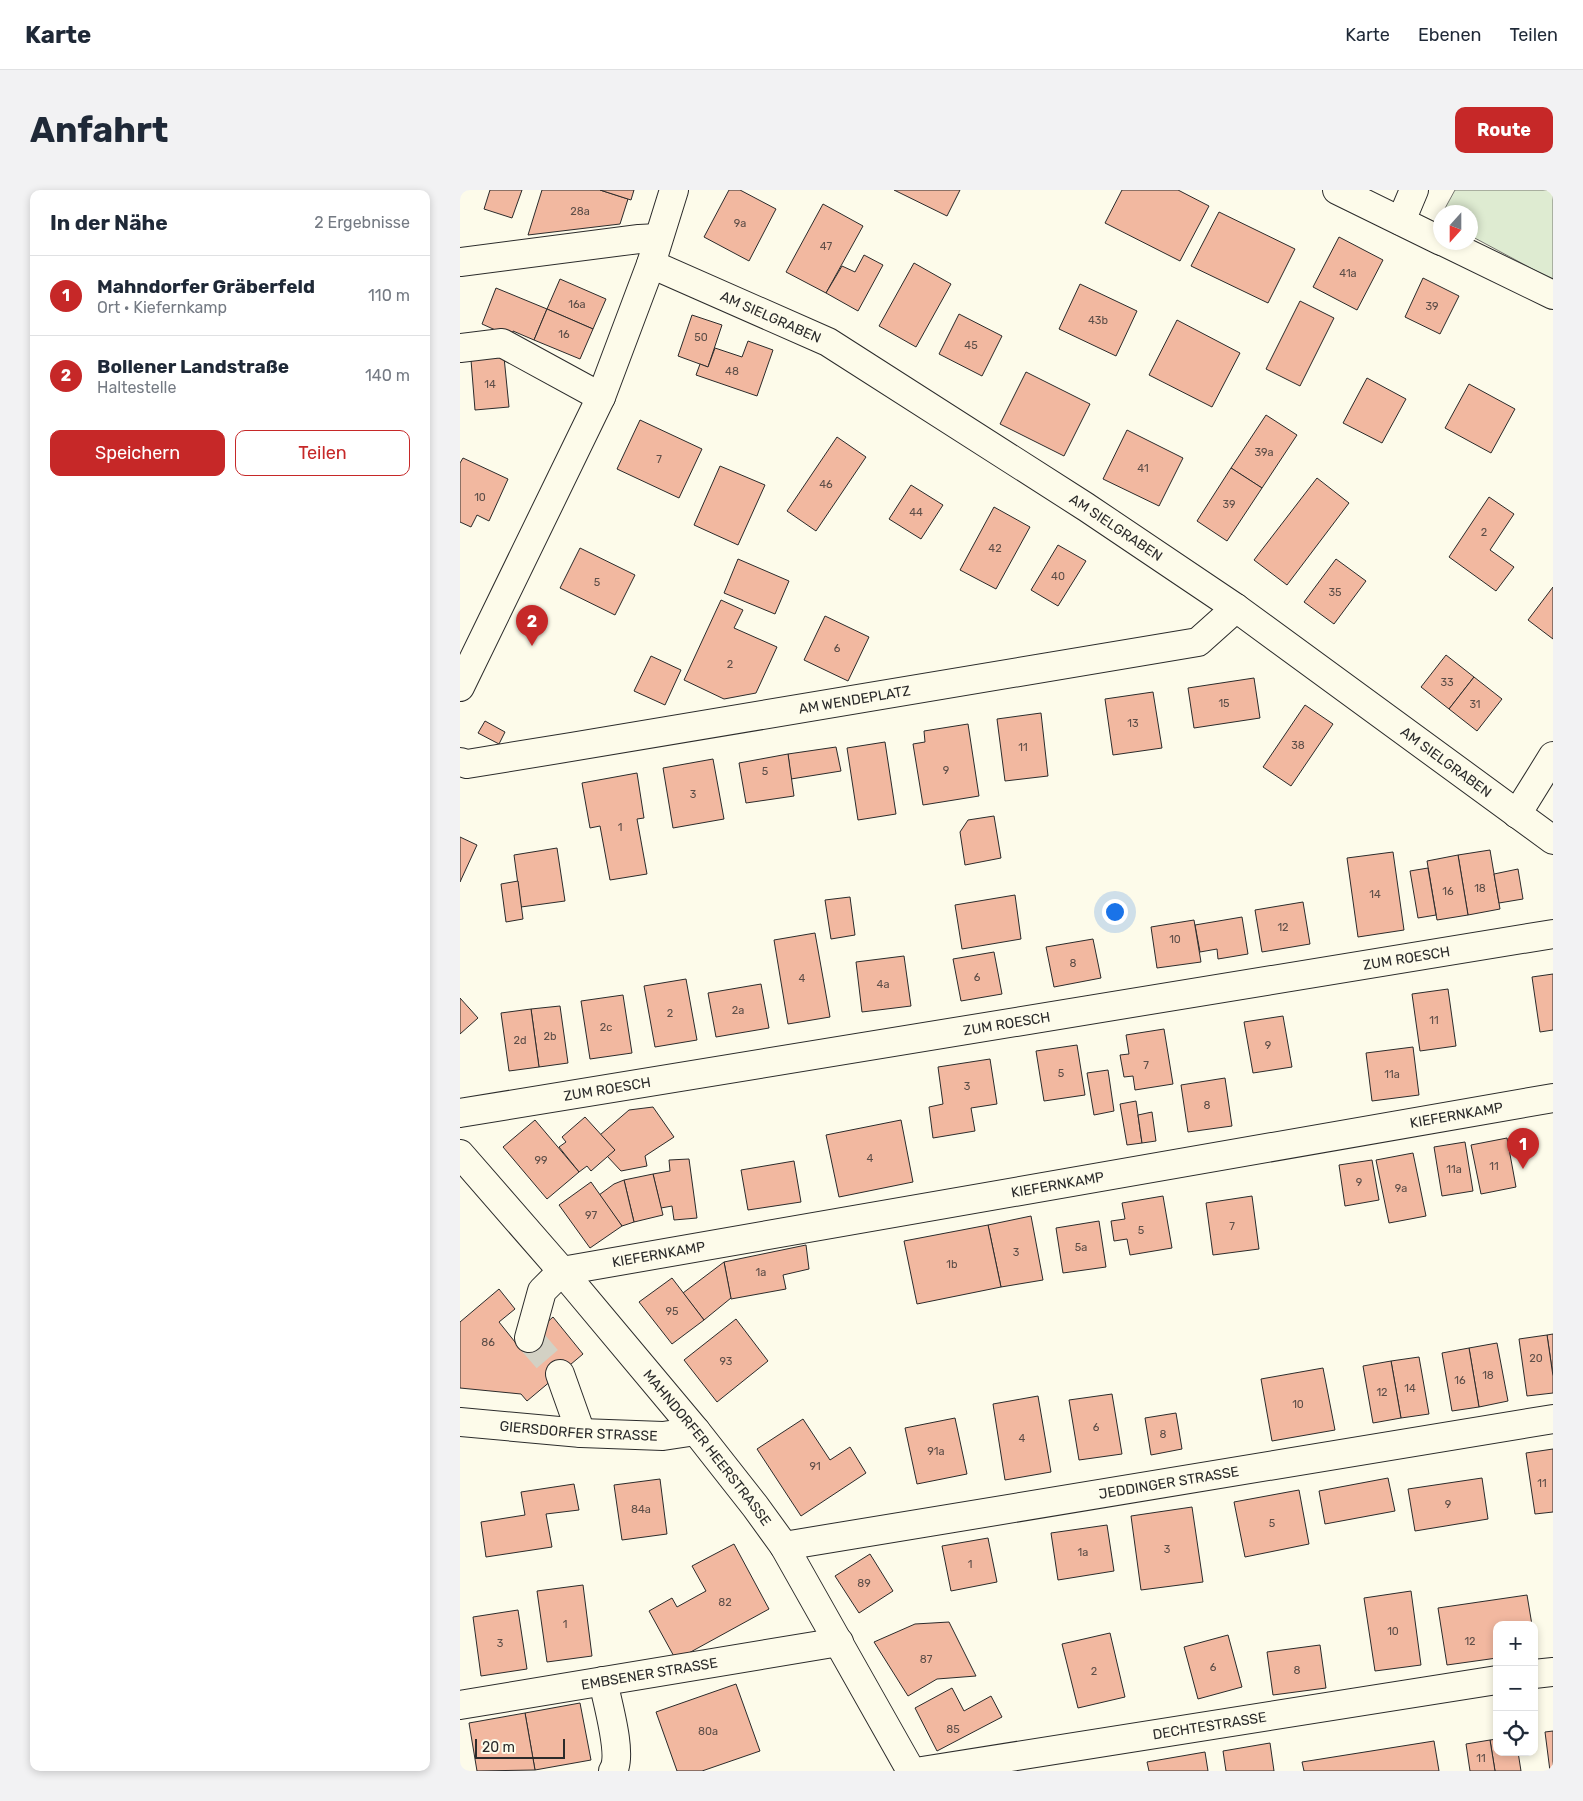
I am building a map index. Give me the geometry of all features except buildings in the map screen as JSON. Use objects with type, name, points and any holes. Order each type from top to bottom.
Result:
[{"type":"street","points":[[460,687],[601,396],[651,264],[674,190]]},
{"type":"street","points":[[1337,190],[1433,237]]},
{"type":"street","points":[[1401,221],[1414,190]]},
{"type":"street","points":[[460,262],[658,238]]},
{"type":"street","points":[[1460,250],[1553,295]]},
{"type":"street","name":"AM SIELGRABEN","points":[[651,264],[828,342],[1086,507],[1236,608],[1553,840]]},
{"type":"street","points":[[460,348],[502,343],[601,396]]},
{"type":"street","name":"AM WENDEPLATZ","points":[[460,762],[467,764],[572,747],[1198,642],[1236,608]]},
{"type":"street","points":[[1518,814],[1553,756]]},
{"type":"street","name":"ZUM ROESCH","points":[[460,1113],[1553,934]]},
{"type":"street","name":"KIEFERNKAMP","points":[[562,1271],[1553,1098]]},
{"type":"street","name":"MAHNDORFER HEERSTRASSE","points":[[460,1154],[562,1271],[696,1431],[755,1506],[784,1546],[911,1771]]},
{"type":"street","points":[[529,1338],[542,1291],[562,1271]]},
{"type":"street","points":[[560,1374],[582,1433]]},
{"type":"street","name":"JEDDINGER STRASSE","points":[[784,1546],[1553,1419]]},
{"type":"street","name":"GIERSDORFER STRASSE","points":[[460,1422],[582,1433],[663,1436],[696,1431]]},
{"type":"street","name":"EMBSENER STRASSE","points":[[460,1705],[838,1642]]},
{"type":"street","points":[[1538,1674],[1553,1672]]},
{"type":"street","points":[[603,1681],[617,1752],[616,1766],[613,1771]]},
{"type":"street","name":"DECHTESTRASSE","points":[[922,1771],[1024,1763],[1493,1681]]},
{"type":"green space","points":[[1455,190],[1553,190],[1553,280],[1478,240],[1478,205],[1447,205]]},
{"type":"tunnel","points":[[529,1338],[560,1374]]},
{"type":"place","name":"Bollener Landstraße","points":[[532,646]]},
{"type":"place","name":"Mahndorfer Gräberfeld","points":[[1523,1169]]}]
